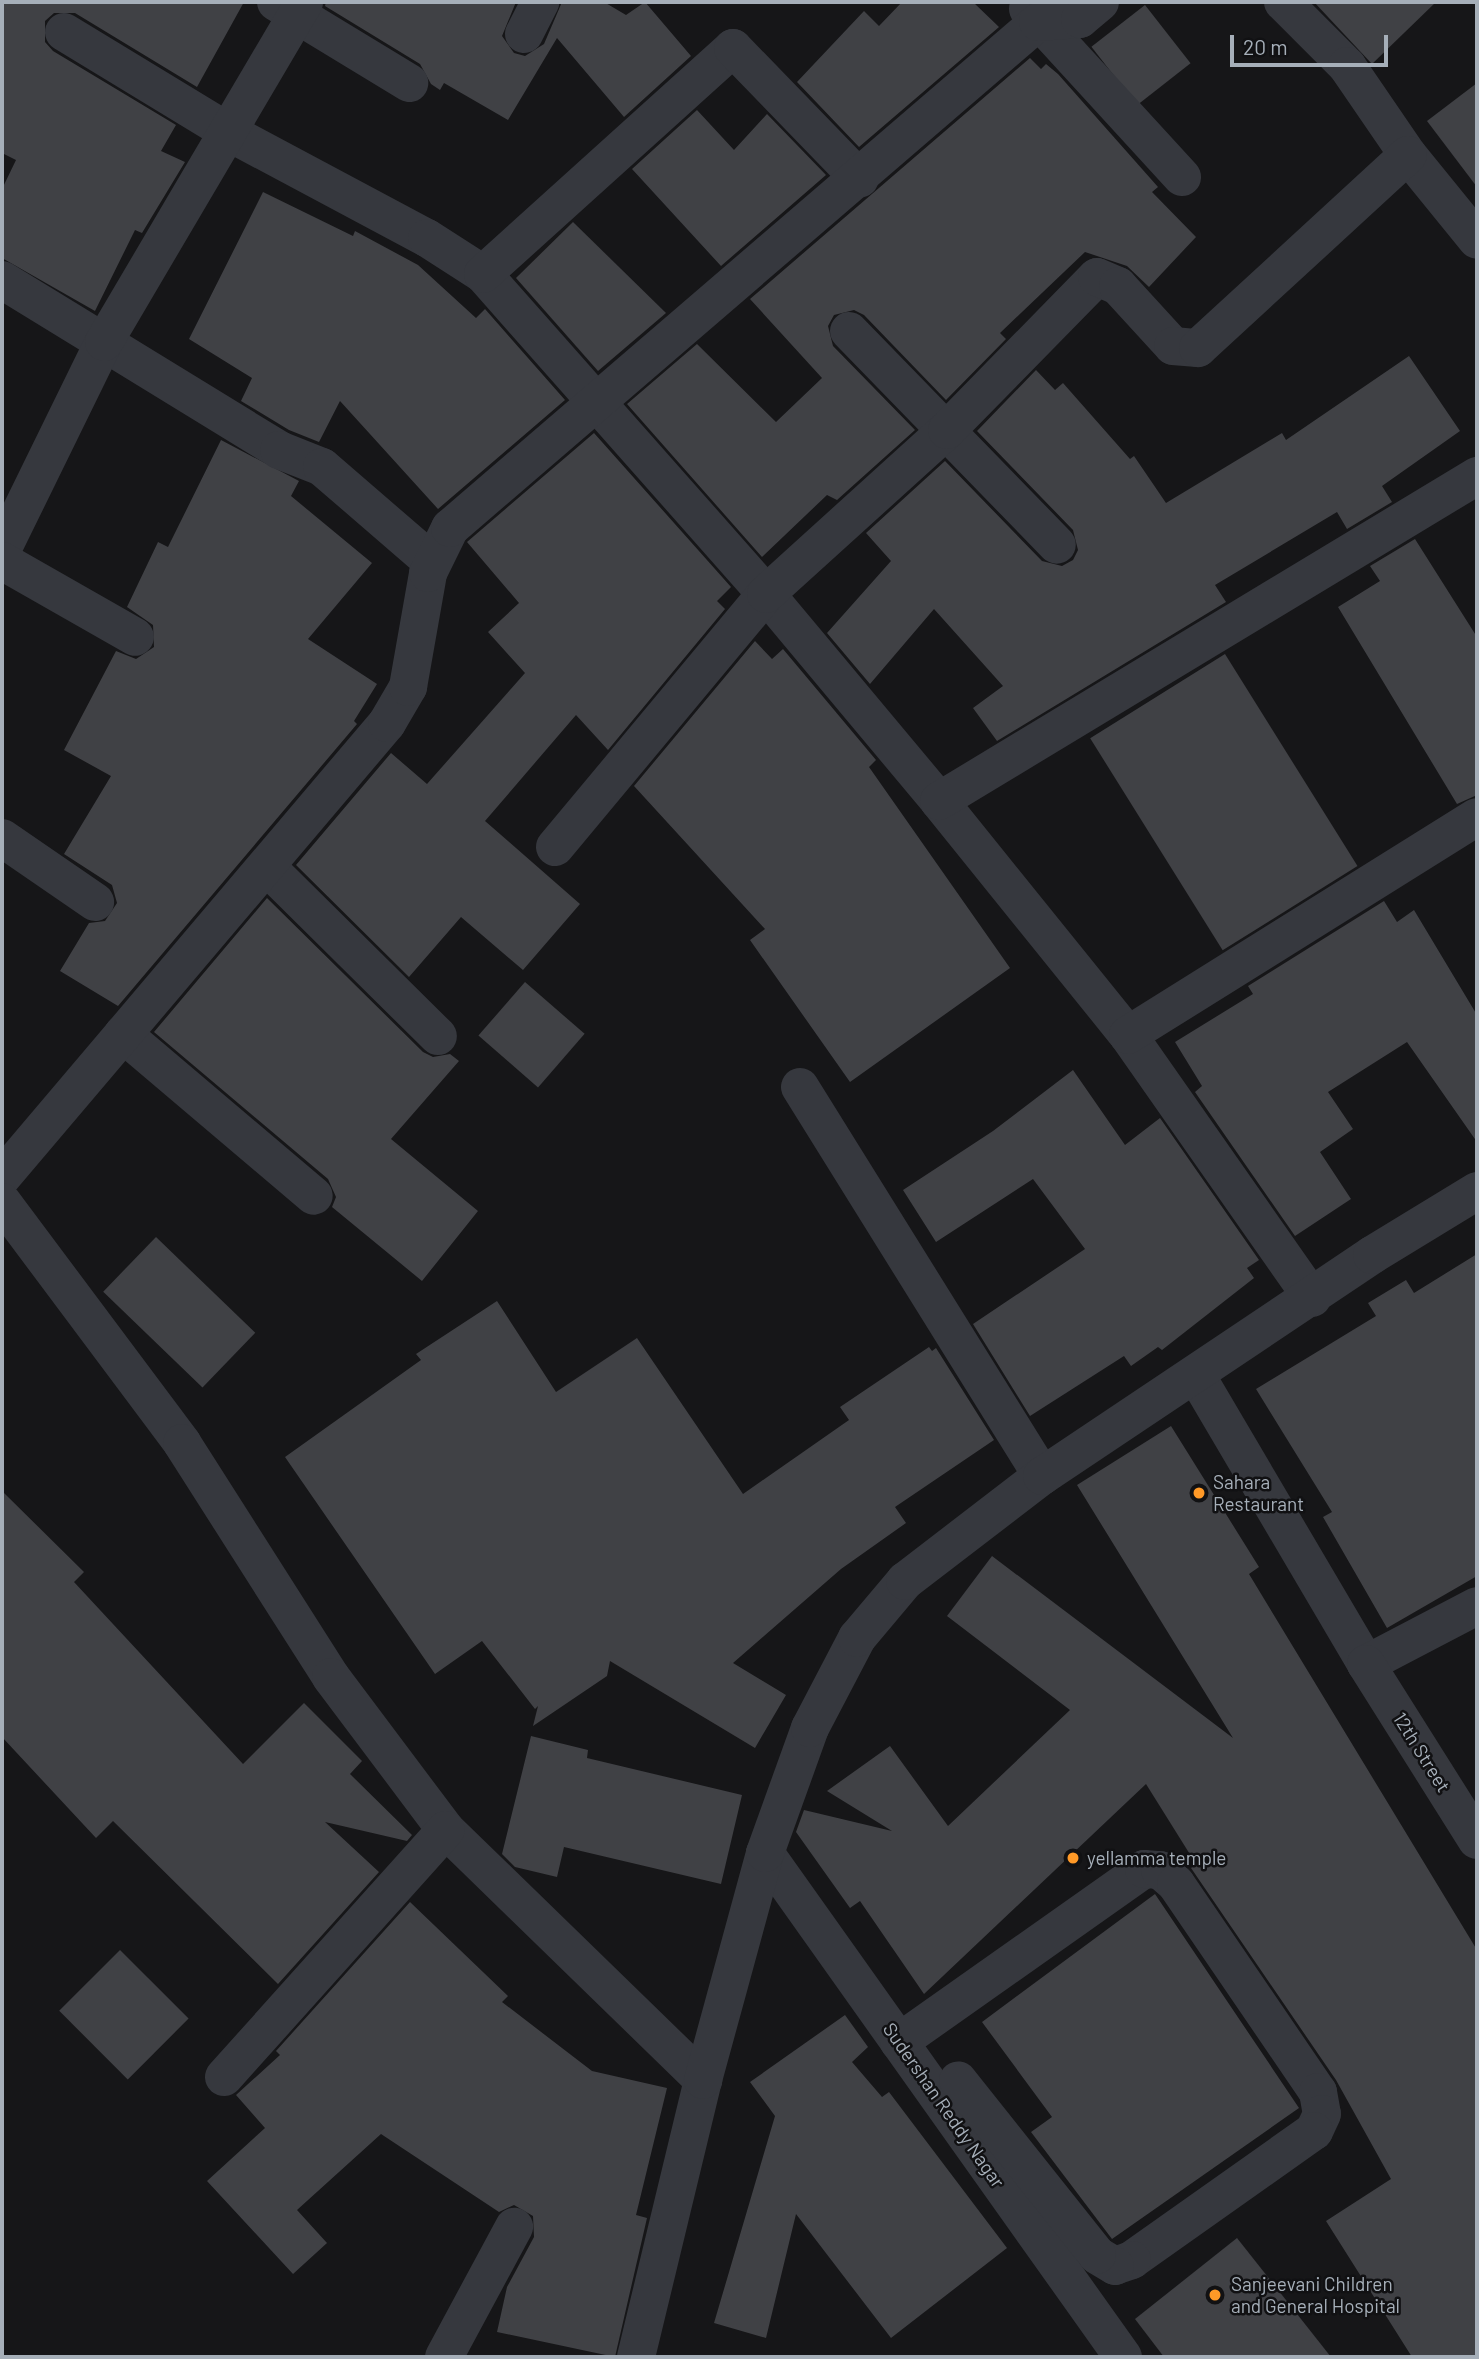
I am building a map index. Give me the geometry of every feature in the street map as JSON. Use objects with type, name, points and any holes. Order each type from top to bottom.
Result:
[{"type":"street","points":[[1030,12],[1080,19],[1100,2]]},
{"type":"street","points":[[1283,2],[1347,66],[1408,155],[1477,240]]},
{"type":"street","points":[[2,550],[104,342],[230,134],[292,6],[409,83]]},
{"type":"street","points":[[1030,12],[1182,177]]},
{"type":"street","points":[[2,1177],[268,868],[387,723],[408,687],[432,562],[450,528],[860,179],[1030,12]]},
{"type":"street","points":[[64,32],[230,134],[427,238],[483,274],[596,405],[766,594],[939,801],[1128,1035],[1312,1298]]},
{"type":"street","points":[[483,274],[733,48],[860,179]]},
{"type":"street","points":[[555,847],[766,594],[947,430],[1097,277],[1118,286],[1173,346],[1198,348],[1408,155]]},
{"type":"street","points":[[2,281],[279,450],[323,467],[432,562]]},
{"type":"street","points":[[849,331],[1057,545]]},
{"type":"street","points":[[939,801],[1477,476]]},
{"type":"street","points":[[2,561],[135,637]]},
{"type":"street","points":[[1128,1035],[1477,817]]},
{"type":"street","points":[[2,838],[95,902]]},
{"type":"street","points":[[268,868],[438,1036]]},
{"type":"street","points":[[123,1034],[314,1196]]},
{"type":"street","points":[[800,1087],[1042,1476]]},
{"type":"street","points":[[643,2350],[703,2080],[765,1853],[810,1728],[857,1637],[905,1581],[1042,1476],[1312,1298],[1372,1255],[1477,1191]]},
{"type":"street","points":[[2,1202],[182,1443],[331,1677],[446,1830],[703,2080]]},
{"type":"street","name":"12th Street","points":[[1196,1375],[1366,1664],[1477,1840]]},
{"type":"street","points":[[1366,1664],[1477,1606]]},
{"type":"street","points":[[223,2077],[446,1830]]},
{"type":"street","name":"Sudershan Reddy Nagar","points":[[765,1853],[899,2042],[947,2071],[1124,2357]]},
{"type":"street","points":[[899,2042],[1144,1869],[1160,1870],[1176,1884],[1318,2092],[1322,2114],[1314,2131],[1132,2260],[1115,2266],[1097,2255],[947,2071]]},
{"type":"street","points":[[444,2357],[514,2227]]},
{"type":"building","points":[[2,2],[244,2],[197,87],[75,13],[54,13],[45,21],[45,42],[53,51],[176,125],[161,151],[185,162],[142,233],[135,230],[95,311],[2,258],[2,189],[16,160],[2,153]]},
{"type":"building","points":[[326,2],[516,2],[502,36],[514,53],[525,56],[544,44],[562,2],[604,2],[626,15],[645,2],[691,56],[624,117],[557,38],[508,120],[444,83],[440,90],[431,84],[420,64],[325,6]]},
{"type":"building","points":[[902,2],[973,2],[999,27],[859,147],[797,82],[864,11],[879,26]]},
{"type":"building","points":[[1314,2],[1436,2],[1372,64]]},
{"type":"building","points":[[1145,5],[1191,63],[1137,105],[1091,47]]},
{"type":"building","points":[[1030,58],[1041,69],[1046,64],[1058,74],[1158,187],[1152,192],[1196,237],[1149,287],[1127,266],[1085,252],[1000,333],[1006,339],[946,400],[864,315],[854,310],[834,315],[828,326],[833,346],[915,430],[837,500],[827,495],[762,557],[627,404],[697,344],[776,422],[822,378],[750,299]]},
{"type":"building","points":[[1477,83],[1477,187],[1427,121]]},
{"type":"building","points":[[697,110],[734,150],[767,114],[826,175],[721,266],[632,169]]},
{"type":"building","points":[[263,192],[353,236],[355,231],[418,265],[476,318],[485,309],[565,400],[438,509],[340,401],[319,442],[289,430],[241,401],[252,378],[189,339]]},
{"type":"building","points":[[573,222],[666,313],[598,371],[516,278]]},
{"type":"building","points":[[1409,356],[1460,431],[1382,486],[1392,502],[1347,529],[1337,512],[1215,585],[1226,602],[997,741],[973,708],[1003,686],[934,609],[870,684],[827,633],[891,561],[866,533],[945,461],[1042,561],[1062,566],[1073,560],[1078,550],[1073,530],[977,431],[1036,370],[1055,390],[1063,383],[1130,459],[1134,456],[1166,503],[1282,433],[1286,440]]},
{"type":"building","points":[[594,433],[731,587],[717,601],[725,609],[608,750],[576,715],[485,821],[580,904],[523,970],[461,917],[409,977],[296,865],[391,753],[427,784],[525,673],[488,632],[519,603],[467,542]]},
{"type":"building","points":[[221,440],[299,481],[291,496],[372,563],[308,639],[377,684],[354,721],[357,724],[118,1006],[60,971],[89,923],[105,921],[117,903],[112,885],[64,854],[111,776],[64,750],[116,651],[136,659],[154,647],[153,625],[127,607],[158,542],[168,547]]},
{"type":"building","points":[[1415,539],[1477,637],[1477,795],[1457,804],[1338,607],[1380,581],[1370,566]]},
{"type":"building","points":[[755,641],[772,659],[783,649],[876,760],[869,767],[1010,968],[850,1082],[750,940],[765,929],[634,786]]},
{"type":"building","points":[[1225,654],[1357,866],[1223,950],[1090,738]]},
{"type":"building","points":[[267,898],[423,1052],[433,1057],[450,1054],[459,1061],[391,1139],[478,1211],[422,1281],[332,1207],[336,1197],[328,1179],[154,1032]]},
{"type":"building","points":[[1384,901],[1397,922],[1414,910],[1477,1015],[1477,1142],[1407,1042],[1328,1092],[1353,1129],[1320,1152],[1351,1199],[1295,1236],[1195,1092],[1202,1086],[1175,1042],[1253,994],[1248,986]]},
{"type":"building","points":[[525,982],[585,1034],[538,1087],[478,1036]]},
{"type":"building","points":[[1073,1070],[1125,1145],[1160,1118],[1259,1260],[1247,1268],[1254,1278],[1162,1350],[1158,1347],[1131,1366],[1124,1356],[1030,1416],[973,1324],[1085,1249],[1033,1179],[936,1242],[903,1190],[993,1131]]},
{"type":"building","points":[[156,1237],[255,1333],[202,1388],[103,1292]]},
{"type":"building","points":[[1477,1254],[1477,1576],[1387,1628],[1323,1517],[1332,1512],[1256,1389],[1376,1316],[1368,1303],[1406,1280],[1414,1293]]},
{"type":"building","points":[[497,1301],[556,1392],[637,1338],[743,1494],[849,1420],[840,1407],[929,1347],[932,1351],[936,1348],[994,1440],[895,1507],[906,1523],[841,1569],[733,1663],[786,1695],[755,1748],[610,1661],[607,1676],[533,1726],[538,1706],[535,1709],[482,1641],[435,1674],[285,1457],[421,1360],[416,1354]]},
{"type":"building","points":[[1171,1426],[1259,1567],[1249,1574],[1477,1950],[1477,2357],[1412,2357],[1326,2221],[1391,2179],[1336,2080],[1191,1868],[1196,1864],[1146,1784],[924,1994],[860,1901],[850,1908],[796,1832],[804,1810],[892,1831],[827,1791],[890,1746],[948,1826],[1070,1710],[947,1616],[992,1556],[1233,1738],[1077,1485]]},
{"type":"building","points":[[2,1491],[84,1572],[74,1582],[243,1764],[304,1703],[362,1761],[350,1774],[412,1835],[407,1841],[325,1822],[379,1872],[278,1984],[113,1821],[96,1838],[2,1737]]},
{"type":"building","points":[[531,1736],[588,1750],[587,1758],[742,1795],[721,1884],[564,1847],[557,1877],[515,1867],[502,1854]]},
{"type":"building","points":[[1155,1894],[1299,2108],[1112,2239],[1031,2132],[1052,2117],[982,2022]]},
{"type":"building","points":[[410,1902],[508,1996],[502,2002],[592,2071],[667,2088],[636,2215],[647,2218],[615,2357],[497,2332],[507,2287],[534,2237],[533,2216],[514,2205],[499,2212],[381,2134],[297,2210],[327,2243],[293,2274],[207,2181],[265,2128],[236,2095],[280,2055],[276,2051]]},
{"type":"building","points":[[120,1950],[189,2019],[128,2079],[59,2011]]},
{"type":"building","points":[[845,2015],[868,2047],[852,2062],[882,2097],[889,2092],[1007,2248],[891,2338],[796,2214],[766,2338],[714,2323],[775,2116],[750,2082]]},
{"type":"building","points":[[1237,2238],[1331,2357],[1164,2357],[1135,2319]]},
{"type":"place","name":"Sahara Restaurant","points":[[1199,1493]]},
{"type":"place","name":"yellamma temple","points":[[1073,1858]]},
{"type":"place","name":"Sanjeevani Children and General Hospital","points":[[1215,2295]]}]
